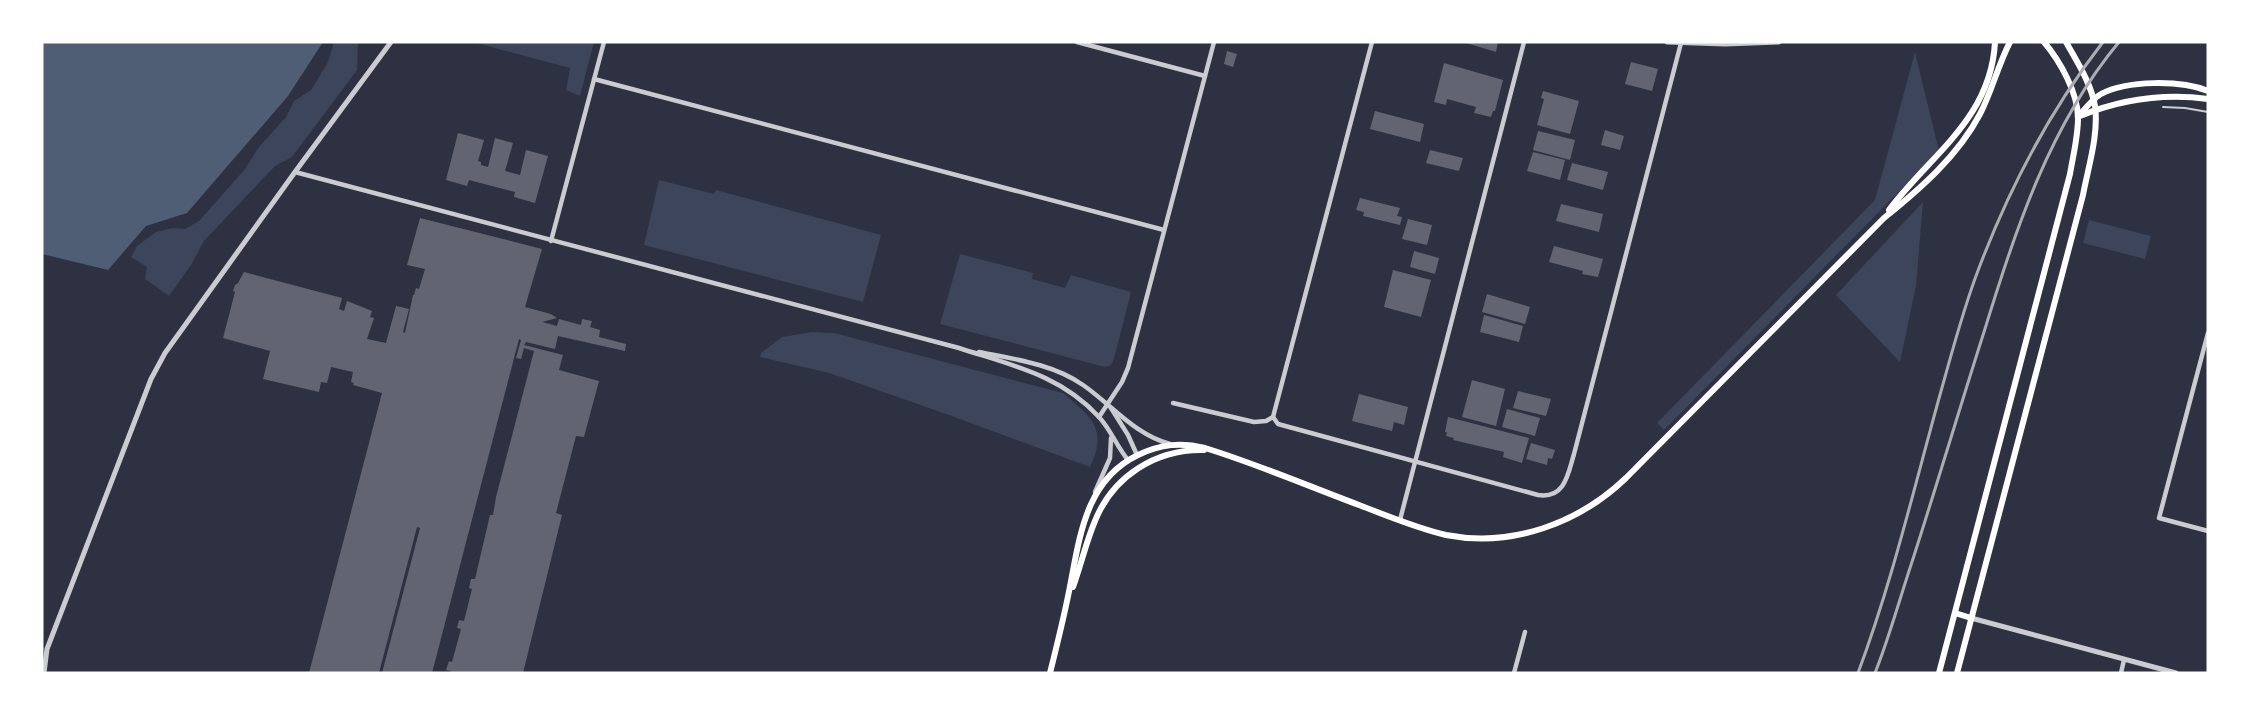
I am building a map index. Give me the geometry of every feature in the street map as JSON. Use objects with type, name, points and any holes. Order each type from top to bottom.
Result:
[{"type":"main road","points":[[1884,218],[1968,119],[1986,82],[1995,42]]},
{"type":"main road","points":[[1050,673],[1079,538],[1092,500],[1104,481],[1128,460],[1170,444],[1194,445],[1221,452],[1422,528],[1457,537],[1505,537],[1552,526],[1590,507],[1634,470],[1884,218],[1921,187],[1967,136],[1984,107],[2010,42]]},
{"type":"main road","points":[[1939,673],[2067,189],[2077,134],[2078,117],[2073,96],[2061,69],[2044,42]]},
{"type":"main road","points":[[1956,673],[2083,195],[2094,136],[2093,100],[2085,77],[2066,42]]},
{"type":"main road","points":[[2078,117],[2093,100],[2109,91],[2142,85],[2179,84],[2208,91]]},
{"type":"main road","points":[[2078,117],[2122,102],[2149,97],[2208,99]]},
{"type":"main road","points":[[1067,601],[1094,522],[1104,502],[1118,485],[1150,461],[1177,453],[1202,450],[1221,452]]},
{"type":"main road","points":[[1137,455],[1137,469]]},
{"type":"main road","points":[[1128,460],[1137,469]]},
{"type":"main road","points":[[1955,613],[1971,618]]},
{"type":"street","points":[[44,673],[47,649],[151,378],[165,353],[391,42]]},
{"type":"street","points":[[551,241],[604,42]]},
{"type":"street","points":[[1077,42],[1205,76]]},
{"type":"street","points":[[1099,417],[1128,368],[1214,42]]},
{"type":"street","points":[[1173,403],[1254,422],[1266,421],[1273,417],[1372,42]]},
{"type":"street","points":[[1400,520],[1524,42]]},
{"type":"street","points":[[1667,42],[1779,42]]},
{"type":"street","points":[[1273,417],[1278,424],[1538,495],[1554,494],[1565,483],[1574,454],[1681,43]]},
{"type":"street","points":[[594,79],[1164,230]]},
{"type":"street","points":[[295,172],[959,348],[1023,361],[1056,371],[1076,380],[1145,435],[1170,444]]},
{"type":"street","points":[[2208,333],[2159,519],[2208,531]]},
{"type":"street","points":[[959,348],[1050,379],[1068,390],[1099,417],[1128,460]]},
{"type":"street","points":[[1108,404],[1128,435],[1137,455]]},
{"type":"street","points":[[1092,500],[1110,458],[1112,447],[1108,430]]},
{"type":"street","points":[[1971,618],[2176,673]]},
{"type":"street","points":[[1514,673],[1525,632]]},
{"type":"street","points":[[2121,673],[2124,660]]},
{"type":"lane","points":[[2163,107],[2208,112]]},
{"type":"shaded area","points":[[42,42],[323,42],[288,96],[187,213],[146,226],[108,270],[42,254]]},
{"type":"shaded area","points":[[334,42],[358,42],[357,70],[292,157],[275,166],[204,241],[191,265],[169,296],[145,279],[147,267],[131,257],[137,246],[156,232],[172,228],[185,229],[199,221],[245,169],[259,147],[286,117],[294,101],[311,90],[328,62]]},
{"type":"shaded area","points":[[473,42],[594,42],[580,96],[566,90],[570,68]]},
{"type":"shaded area","points":[[1915,52],[1939,151],[1664,430],[1657,423],[1875,200]]},
{"type":"shaded area","points":[[659,180],[714,194],[716,190],[881,235],[863,302],[644,245]]},
{"type":"shaded area","points":[[1923,202],[1916,286],[1900,362],[1836,295]]},
{"type":"shaded area","points":[[2089,220],[2151,236],[2145,259],[2083,243]]},
{"type":"shaded area","points":[[960,254],[1033,273],[1032,279],[1065,288],[1071,275],[1131,292],[1111,365],[1105,367],[940,324]]},
{"type":"shaded area","points":[[812,332],[834,333],[1063,393],[1094,424],[1098,443],[1090,467],[829,373],[760,357],[761,353],[782,337]]},
{"type":"building","points":[[1463,42],[1498,42],[1496,52]]},
{"type":"building","points":[[1227,51],[1237,54],[1233,67],[1224,64]]},
{"type":"building","points":[[1631,62],[1658,69],[1652,91],[1625,84]]},
{"type":"building","points":[[1444,63],[1503,80],[1495,111],[1491,117],[1474,113],[1476,107],[1447,99],[1446,105],[1434,102]]},
{"type":"building","points":[[1543,91],[1579,101],[1570,134],[1537,125],[1544,99],[1541,98]]},
{"type":"building","points":[[1375,111],[1424,124],[1420,142],[1370,129]]},
{"type":"building","points":[[1605,130],[1624,136],[1620,150],[1601,145]]},
{"type":"building","points":[[1538,131],[1575,140],[1570,160],[1533,150]]},
{"type":"building","points":[[458,133],[484,140],[478,161],[481,165],[488,167],[495,138],[513,143],[505,171],[520,175],[526,150],[548,156],[535,203],[514,197],[515,192],[469,180],[467,186],[446,180]]},
{"type":"building","points":[[1430,150],[1463,158],[1459,171],[1426,163]]},
{"type":"building","points":[[1533,152],[1565,160],[1560,180],[1527,171]]},
{"type":"building","points":[[1572,163],[1608,172],[1603,190],[1567,180]]},
{"type":"building","points":[[1360,198],[1400,208],[1397,216],[1402,217],[1400,225],[1363,216],[1364,212],[1356,210]]},
{"type":"building","points":[[1561,204],[1603,214],[1599,232],[1556,221]]},
{"type":"building","points":[[420,218],[542,249],[525,307],[551,314],[557,318],[542,322],[557,326],[559,319],[581,325],[582,319],[592,321],[590,327],[600,330],[599,337],[626,344],[625,351],[558,336],[555,349],[526,342],[524,345],[563,355],[559,370],[599,381],[584,437],[576,436],[556,513],[562,515],[523,673],[450,673],[451,671],[446,670],[449,661],[452,662],[461,629],[457,628],[459,620],[464,621],[472,589],[469,588],[471,579],[475,579],[490,515],[493,515],[534,351],[524,348],[521,359],[516,358],[521,340],[519,339],[432,673],[382,673],[420,528],[417,527],[379,673],[309,673],[382,393],[353,385],[354,383],[351,382],[353,372],[331,367],[327,383],[321,382],[319,392],[263,379],[270,351],[223,338],[235,292],[233,291],[244,272],[342,298],[339,309],[344,311],[347,301],[372,311],[370,317],[374,318],[367,339],[386,343],[396,306],[409,309],[403,332],[405,333],[413,295],[416,288],[419,289],[425,269],[407,265]]},
{"type":"building","points":[[1408,219],[1432,225],[1427,245],[1402,239]]},
{"type":"building","points":[[1554,246],[1603,259],[1598,277],[1582,274],[1583,271],[1549,262]]},
{"type":"building","points":[[1414,251],[1439,258],[1435,274],[1410,267]]},
{"type":"building","points":[[1393,270],[1431,280],[1421,317],[1384,307]]},
{"type":"building","points":[[1487,294],[1530,307],[1525,324],[1482,312]]},
{"type":"building","points":[[1484,315],[1523,326],[1519,342],[1480,332]]},
{"type":"building","points":[[1472,380],[1505,389],[1496,426],[1462,417]]},
{"type":"building","points":[[1518,391],[1551,399],[1546,416],[1513,408]]},
{"type":"building","points":[[1359,394],[1408,407],[1404,425],[1394,422],[1392,431],[1352,421]]},
{"type":"building","points":[[1507,409],[1540,418],[1535,436],[1502,427]]},
{"type":"building","points":[[1448,417],[1529,438],[1522,463],[1503,457],[1504,452],[1453,440],[1454,438],[1446,436]]},
{"type":"building","points":[[1531,443],[1555,450],[1552,459],[1548,458],[1547,465],[1526,459]]},
{"type":"railway","points":[[1858,673],[1894,563],[1956,336],[1979,268],[2004,209],[2033,150],[2066,94],[2103,42]]},
{"type":"railway","points":[[1875,673],[2022,217],[2037,180],[2073,108],[2094,74],[2119,42]]}]
